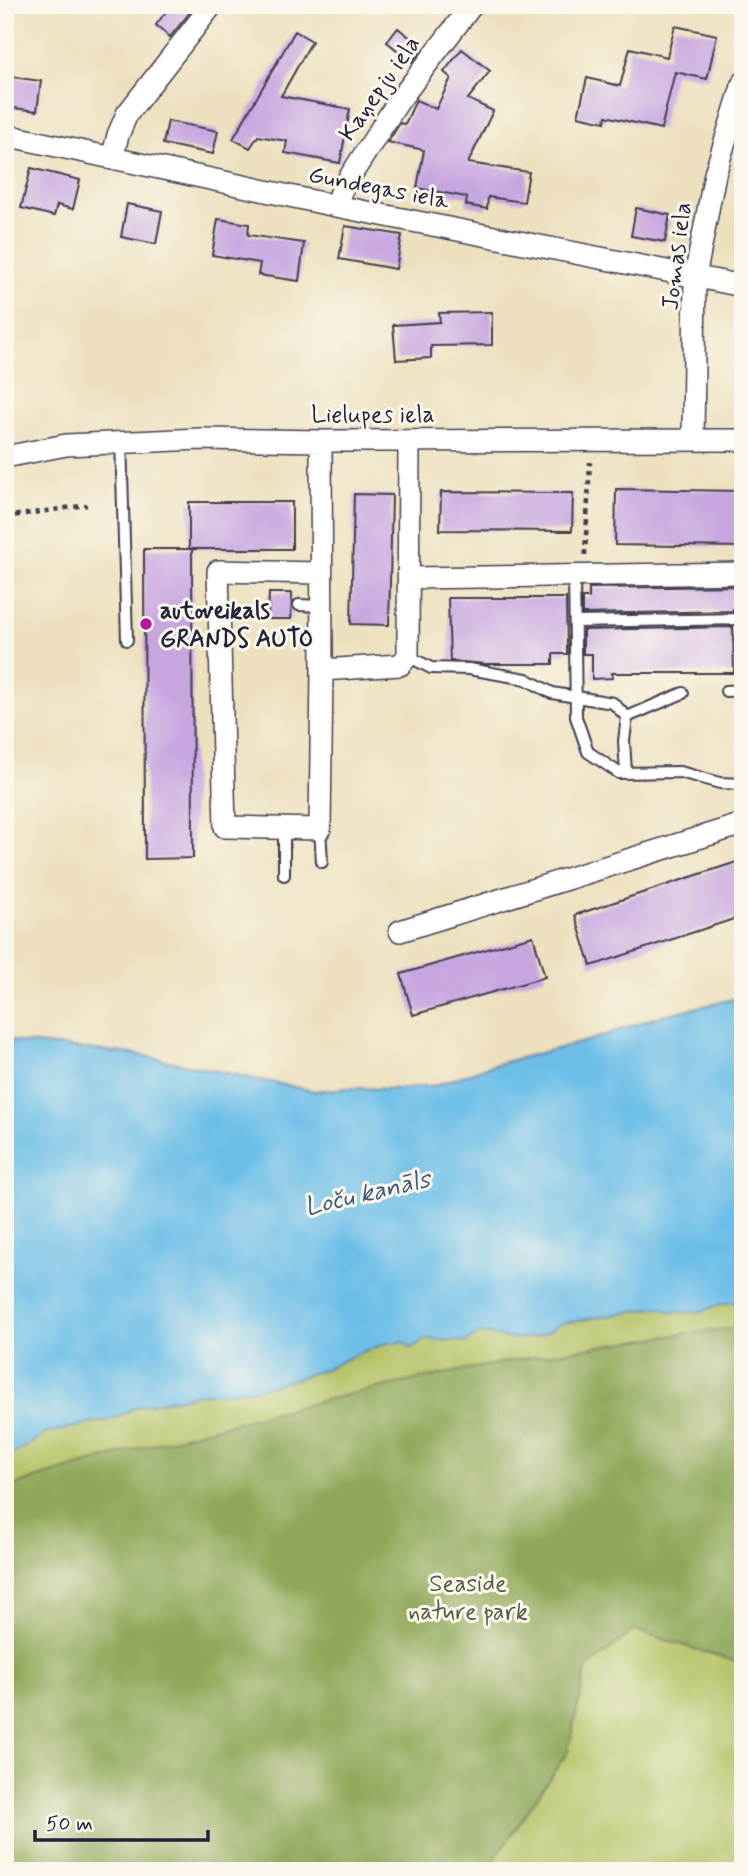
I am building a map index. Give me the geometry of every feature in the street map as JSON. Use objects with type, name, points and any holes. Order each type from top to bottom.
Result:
[{"type":"street","points":[[113,159],[118,135],[127,114],[212,5]]},
{"type":"street","name":"Kaņepju iela","points":[[336,206],[342,189],[398,102],[472,5]]},
{"type":"street","name":"Jomas iela","points":[[692,440],[695,276],[715,174],[743,83]]},
{"type":"street","name":"Gundegas iela","points":[[5,135],[336,206],[743,286]]},
{"type":"street","name":"Lielupes iela","points":[[5,457],[66,445],[121,440],[743,440]]},
{"type":"street","points":[[320,573],[218,572],[225,827],[320,829],[321,441]]},
{"type":"street","points":[[321,670],[400,665],[408,656],[409,441]]},
{"type":"street","points":[[410,578],[743,573]]},
{"type":"street","points":[[400,931],[743,824]]},
{"type":"lane","points":[[121,440],[127,640]]},
{"type":"lane","points":[[579,575],[575,622],[576,717],[588,752],[619,773],[680,772],[720,783],[743,784]]},
{"type":"lane","points":[[299,605],[321,606]]},
{"type":"lane","points":[[575,622],[743,619]]},
{"type":"lane","points":[[408,656],[431,668],[469,669],[526,679],[552,693],[613,703],[627,717]]},
{"type":"lane","points":[[726,691],[743,690]]},
{"type":"lane","points":[[627,717],[683,693]]},
{"type":"lane","points":[[626,773],[624,741],[627,717]]},
{"type":"lane","points":[[284,828],[284,875]]},
{"type":"lane","points":[[320,829],[321,862]]},
{"type":"path","points":[[579,575],[592,440]]},
{"type":"path","points":[[5,517],[87,505]]},
{"type":"green space","name":"Seaside nature park","points":[[743,1278],[743,1871],[5,1871],[5,1428],[277,1349]]},
{"type":"green space","name":"Seaside nature park","points":[[743,1327],[743,1664],[634,1630],[586,1669],[568,1751],[487,1871],[5,1871],[5,1488],[187,1435],[370,1390],[556,1353]]},
{"type":"water","name":"Loču kanāls","points":[[743,997],[743,1301],[698,1312],[671,1312],[660,1307],[559,1324],[548,1332],[527,1338],[483,1334],[476,1335],[467,1342],[426,1339],[411,1348],[404,1342],[387,1343],[292,1380],[251,1390],[199,1394],[136,1407],[113,1419],[47,1433],[5,1459],[5,1039],[135,1054],[314,1091],[348,1088],[398,1089],[437,1085],[493,1065],[591,1040],[663,1015]]},
{"type":"building","points":[[171,5],[181,5],[190,12],[170,37],[156,25]]},
{"type":"building","points":[[675,26],[717,35],[707,79],[675,72],[661,129],[606,116],[605,122],[578,116],[587,78],[620,86],[630,48],[667,57]]},
{"type":"building","points":[[398,28],[423,48],[412,62],[387,42]]},
{"type":"building","points":[[295,31],[312,41],[281,96],[350,109],[340,163],[285,153],[287,141],[258,136],[250,148],[233,139]]},
{"type":"building","points":[[462,49],[490,71],[468,99],[493,111],[468,163],[529,172],[524,202],[488,197],[487,209],[466,205],[467,197],[417,188],[424,150],[388,142],[400,123],[405,124],[416,100],[436,109],[451,78],[444,72]]},
{"type":"building","points":[[5,76],[41,81],[37,111],[5,107]]},
{"type":"building","points":[[168,121],[218,131],[213,154],[163,144]]},
{"type":"building","points":[[31,168],[80,180],[73,209],[57,205],[54,216],[21,208]]},
{"type":"building","points":[[127,204],[162,211],[156,244],[121,237]]},
{"type":"building","points":[[636,208],[670,215],[665,242],[631,236]]},
{"type":"building","points":[[218,219],[249,224],[248,235],[304,243],[299,281],[258,275],[260,263],[212,255]]},
{"type":"building","points":[[345,226],[402,235],[396,269],[339,259]]},
{"type":"building","points":[[492,312],[492,345],[431,346],[431,358],[396,360],[393,325],[440,322],[439,313]]},
{"type":"building","points":[[616,489],[743,491],[743,547],[615,545]]},
{"type":"building","points":[[441,492],[573,493],[572,531],[440,530]]},
{"type":"building","points":[[354,494],[392,495],[389,625],[351,624]]},
{"type":"building","points":[[189,502],[292,502],[292,549],[189,549]]},
{"type":"building","points":[[144,549],[192,549],[193,858],[145,859]]},
{"type":"building","points":[[743,586],[743,609],[733,611],[582,614],[582,598],[589,598],[589,588]]},
{"type":"building","points":[[269,593],[292,593],[291,619],[268,619]]},
{"type":"building","points":[[448,598],[566,598],[567,654],[553,654],[553,664],[450,661]]},
{"type":"building","points":[[733,627],[734,673],[612,673],[613,678],[592,679],[592,654],[583,654],[583,630]]},
{"type":"building","points":[[743,860],[743,916],[591,966],[575,915]]},
{"type":"building","points":[[533,936],[545,977],[413,1015],[401,974]]},
{"type":"place","name":"autoveikals GRANDS AUTO","points":[[146,624]]}]
